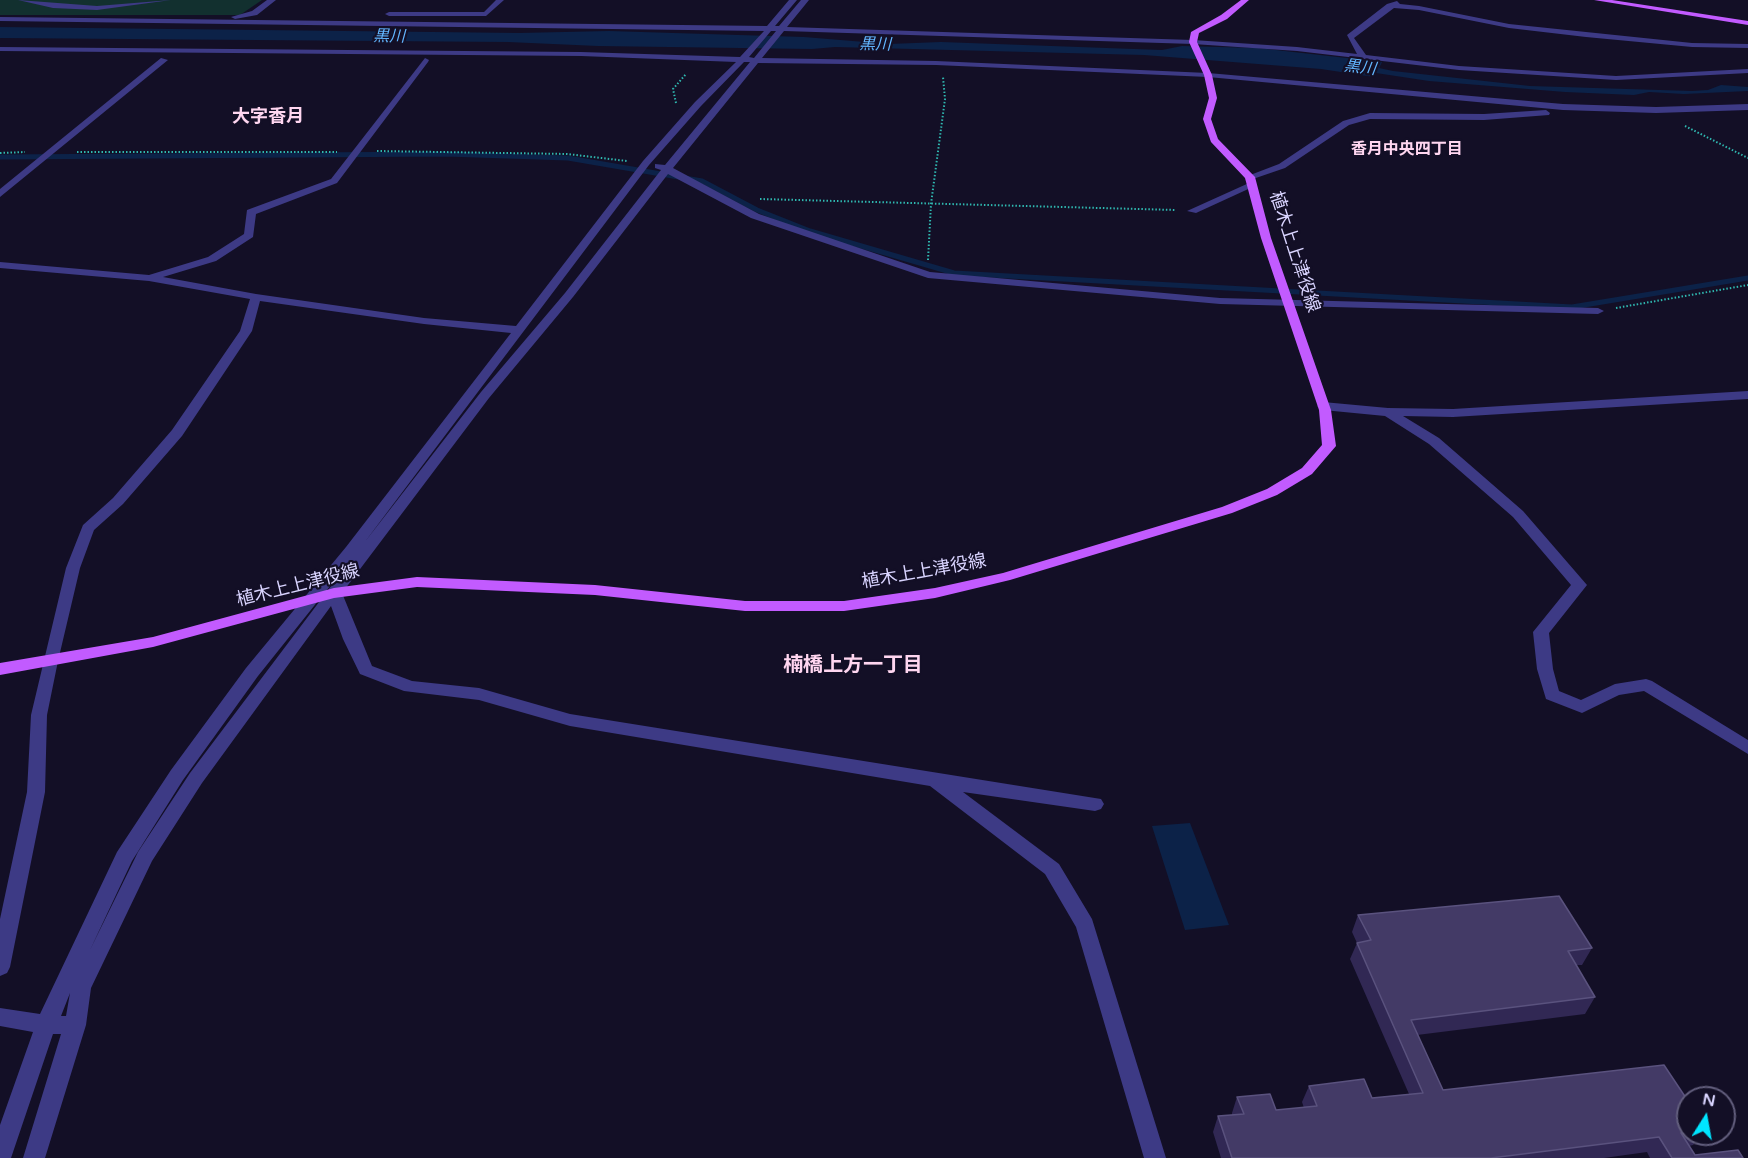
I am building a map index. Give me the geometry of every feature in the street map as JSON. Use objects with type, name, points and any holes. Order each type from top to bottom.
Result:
[{"type":"main road","points":[[1194,44],[1195,32],[1224,17],[1245,0]]},
{"type":"main road","points":[[1598,0],[1748,23]]},
{"type":"main road","name":"植木上上津役線","points":[[0,669],[153,642],[334,593],[417,582],[595,590],[745,606],[844,606],[935,593],[1005,578],[1227,510],[1272,492],[1308,471],[1329,446],[1323,406],[1303,340],[1287,303],[1266,238],[1251,181],[1214,140],[1207,119],[1213,98],[1206,72],[1194,44]]},
{"type":"street","points":[[22,0],[63,7],[97,8],[167,0]]},
{"type":"street","points":[[176,22],[188,19],[245,16],[254,13],[272,0]]},
{"type":"street","points":[[500,0],[486,14],[485,19],[674,19],[709,27]]},
{"type":"street","points":[[34,1158],[75,1025],[81,988],[145,857],[196,778],[485,395],[569,295],[753,56],[768,29],[793,0]]},
{"type":"street","points":[[0,1157],[46,1025],[66,978],[124,857],[177,775],[252,672],[313,598],[646,163],[782,30],[805,0]]},
{"type":"street","points":[[1362,55],[1350,37],[1390,6],[1404,0]]},
{"type":"street","points":[[1390,6],[1419,8],[1509,26],[1586,36],[1692,45],[1748,46]]},
{"type":"street","points":[[254,13],[266,13]]},
{"type":"street","points":[[382,14],[486,14]]},
{"type":"street","points":[[0,19],[709,27],[956,33],[1194,44],[1362,55],[1459,68],[1616,78],[1748,71]]},
{"type":"street","points":[[0,49],[569,54],[716,58],[753,56],[1206,72],[1563,107],[1656,110],[1748,108]]},
{"type":"street","points":[[0,195],[165,60]]},
{"type":"street","points":[[149,278],[212,258],[249,236],[251,212],[334,181],[425,60]]},
{"type":"street","points":[[1192,211],[1282,166],[1346,123],[1370,116],[1484,117],[1546,113],[1563,107]]},
{"type":"street","points":[[646,163],[667,169],[755,216],[928,275],[1220,301],[1598,311]]},
{"type":"street","points":[[0,266],[149,278],[256,297],[424,321],[519,330]]},
{"type":"street","points":[[0,967],[36,792],[39,716],[50,661],[73,568],[88,528],[118,501],[177,433],[246,331],[256,297]]},
{"type":"street","points":[[1323,406],[1388,412],[1453,413],[1748,395]]},
{"type":"street","points":[[1388,412],[1434,441],[1518,514],[1579,585],[1541,632],[1545,669],[1552,695],[1582,707],[1615,690],[1646,685],[1748,748]]},
{"type":"street","points":[[334,593],[351,639],[366,670],[410,687],[479,694],[570,720],[1048,799],[1095,804]]},
{"type":"street","points":[[934,780],[1052,869],[1085,925],[1155,1158]]},
{"type":"street","points":[[0,1017],[46,1025],[75,1025]]},
{"type":"path","points":[[676,104],[673,89],[681,78],[692,69],[716,58]]},
{"type":"path","points":[[928,275],[932,204],[945,83],[936,63]]},
{"type":"path","points":[[1656,110],[1748,158]]},
{"type":"path","points":[[622,160],[630,152]]},
{"type":"path","points":[[0,153],[567,153],[646,163]]},
{"type":"path","points":[[721,198],[1192,211]]},
{"type":"path","points":[[1598,311],[1748,285]]},
{"type":"green space","points":[[0,0],[262,0],[240,15],[0,15]]},
{"type":"water","name":"黒川","points":[[0,27],[519,33],[609,31],[804,37],[889,44],[941,42],[1162,50],[1182,46],[1258,48],[1382,62],[1379,68],[1393,71],[1530,86],[1692,91],[1708,90],[1721,85],[1748,87],[1748,91],[1684,94],[1649,92],[1634,95],[1565,92],[1429,81],[1376,73],[1374,77],[1321,69],[1144,55],[835,47],[812,49],[598,46],[508,42],[0,38]]},
{"type":"water","points":[[1190,823],[1229,925],[1185,930],[1152,826]]},
{"type":"building","points":[[1559,896],[1592,948],[1568,951],[1595,997],[1411,1020],[1443,1090],[1664,1065],[1678,1086],[1676,1086],[1676,1146],[1689,1146],[1695,1155],[1738,1150],[1743,1158],[1672,1158],[1659,1137],[1491,1158],[1232,1158],[1218,1116],[1244,1114],[1237,1097],[1270,1094],[1276,1110],[1317,1106],[1309,1086],[1364,1079],[1372,1098],[1423,1093],[1357,943],[1371,940],[1358,915]]},
{"type":"waterway","points":[[0,157],[446,154],[568,158],[702,181],[757,210],[810,231],[954,273],[1572,307],[1748,278]]},
{"type":"district","name":"大字香月","points":[[268,117]]},
{"type":"district","name":"香月中央四丁目","points":[[1407,150]]},
{"type":"district","name":"楠橋上方一丁目","points":[[853,666]]}]
